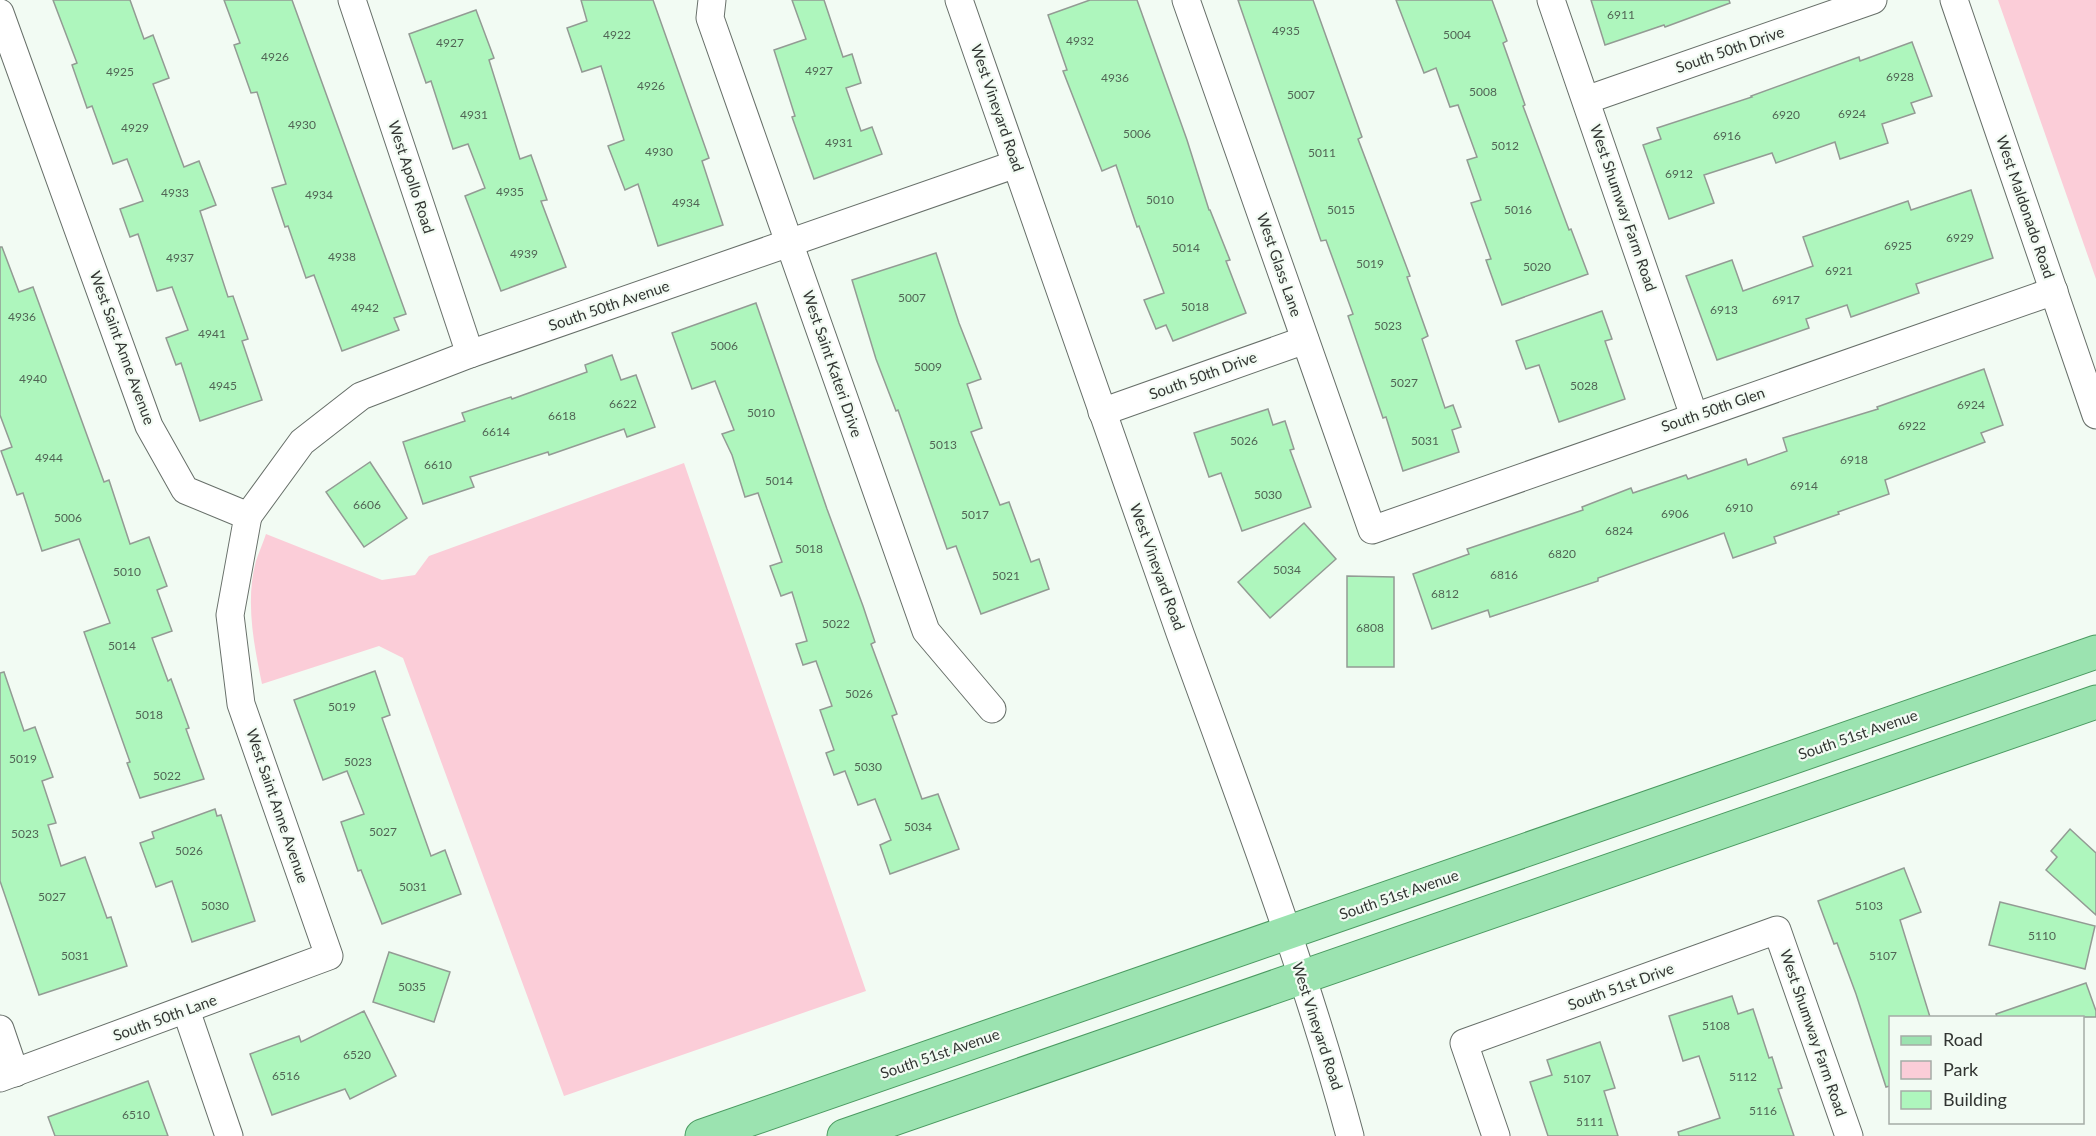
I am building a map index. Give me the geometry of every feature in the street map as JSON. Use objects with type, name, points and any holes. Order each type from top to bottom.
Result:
[{"type":"main road","name":"South 51st Avenue","points":[[702,1136],[2096,652]]},
{"type":"main road","points":[[844,1136],[2096,702]]},
{"type":"street","name":"West Apollo Road","points":[[351,0],[470,354]]},
{"type":"street","name":"West Saint Kateri Drive","points":[[712,0],[710,18],[926,631],[992,709]]},
{"type":"street","name":"West Vineyard Road","points":[[959,0],[1287,933],[1337,1088],[1350,1136]]},
{"type":"street","name":"West Glass Lane","points":[[1186,0],[1372,530]]},
{"type":"street","name":"West Shumway Farm Road","points":[[1551,0],[1694,416]]},
{"type":"street","name":"South 50th Drive","points":[[1586,100],[1873,0]]},
{"type":"street","name":"West Maldonado Road","points":[[1954,0],[2096,415]]},
{"type":"street","name":"West Saint Anne Avenue","points":[[0,13],[149,426],[185,490],[248,516],[230,615],[241,704],[329,956]]},
{"type":"street","name":"South 50th Avenue","points":[[248,516],[302,442],[362,396],[470,354],[1016,164]]},
{"type":"street","name":"South 50th Glen","points":[[1372,530],[2054,291]]},
{"type":"street","name":"South 50th Drive","points":[[1102,412],[1305,340]]},
{"type":"street","name":"West Shumway Farm Road","points":[[1778,930],[1849,1136]]},
{"type":"street","name":"South 51st Drive","points":[[1496,1136],[1464,1043],[1778,930]]},
{"type":"street","name":"South 50th Lane","points":[[8,1075],[329,956]]},
{"type":"street","points":[[186,1010],[229,1136]]},
{"type":"street","points":[[0,1029],[8,1075]]},
{"type":"green space","points":[[1998,0],[2096,0],[2096,279]]},
{"type":"green space","points":[[684,463],[866,991],[564,1096],[403,658],[379,646],[262,684],[252,623],[253,576],[266,534],[382,580],[415,575],[429,556]]},
{"type":"building","points":[[53,0],[130,0],[144,39],[153,35],[169,78],[153,84],[184,167],[199,161],[216,205],[200,211],[228,297],[233,296],[248,339],[242,341],[262,400],[200,421],[181,363],[176,365],[166,338],[188,330],[172,287],[157,291],[138,234],[130,237],[120,209],[143,201],[127,159],[113,164],[92,106],[87,108],[72,65],[77,63]]},
{"type":"building","points":[[224,0],[292,0],[406,314],[394,318],[399,330],[342,351],[314,275],[306,278],[288,226],[285,227],[272,188],[286,184],[257,92],[251,93],[234,45],[240,43]]},
{"type":"building","points":[[581,0],[653,0],[709,158],[702,161],[723,225],[658,246],[638,184],[625,190],[608,146],[624,140],[601,66],[582,72],[567,28],[587,21]]},
{"type":"building","points":[[792,0],[824,0],[843,57],[852,54],[861,83],[846,88],[861,131],[872,127],[882,154],[814,179],[792,117],[795,116],[774,50],[806,39]]},
{"type":"building","points":[[1090,0],[1137,0],[1187,140],[1209,210],[1230,260],[1226,261],[1246,313],[1173,341],[1166,325],[1156,329],[1144,300],[1164,293],[1139,226],[1137,227],[1116,165],[1102,171],[1063,71],[1067,70],[1048,15]]},
{"type":"building","points":[[1238,0],[1313,0],[1362,137],[1358,139],[1410,276],[1407,277],[1428,336],[1422,339],[1445,408],[1453,405],[1461,427],[1452,430],[1459,452],[1403,471],[1386,417],[1383,418],[1348,316],[1353,314],[1326,240],[1321,241]]},
{"type":"building","points":[[1396,0],[1492,0],[1507,41],[1503,43],[1525,105],[1523,106],[1569,230],[1571,229],[1588,274],[1502,305],[1486,260],[1491,259],[1471,203],[1481,200],[1467,160],[1477,157],[1458,105],[1450,107],[1436,68],[1424,73]]},
{"type":"building","points":[[1591,0],[1729,0],[1730,3],[1665,27],[1664,25],[1605,45]]},
{"type":"building","points":[[476,10],[494,58],[489,60],[520,159],[531,155],[547,200],[541,201],[566,267],[501,291],[465,196],[485,188],[468,144],[453,149],[431,81],[426,83],[409,34]]},
{"type":"building","points":[[1912,42],[1932,96],[1911,103],[1915,113],[1882,124],[1888,143],[1840,159],[1835,142],[1776,163],[1772,153],[1704,175],[1714,203],[1669,219],[1643,145],[1661,139],[1657,128],[1752,97],[1859,57],[1860,61]]},
{"type":"building","points":[[1971,190],[1993,258],[1916,284],[1919,293],[1851,317],[1847,305],[1806,319],[1809,328],[1717,360],[1686,276],[1732,260],[1743,291],[1813,266],[1803,237],[1908,201],[1911,210]]},
{"type":"building","points":[[0,247],[2,247],[19,292],[33,287],[104,482],[109,480],[130,544],[149,537],[167,586],[157,590],[172,631],[152,638],[168,681],[171,679],[204,779],[140,798],[127,763],[130,762],[84,632],[110,623],[79,539],[42,551],[23,493],[17,495],[1,451],[12,447],[0,415]]},
{"type":"building","points":[[936,253],[959,323],[981,379],[967,384],[982,428],[971,432],[1000,505],[1009,502],[1031,562],[1039,559],[1049,589],[981,614],[956,546],[947,549],[898,410],[896,411],[876,359],[852,280]]},
{"type":"building","points":[[756,303],[863,606],[875,642],[871,644],[897,714],[892,716],[922,799],[938,794],[959,849],[890,874],[880,845],[891,840],[875,799],[858,805],[845,771],[834,775],[826,753],[834,750],[820,710],[832,706],[816,661],[803,665],[796,644],[807,641],[792,592],[781,596],[770,566],[782,562],[758,493],[745,497],[732,455],[722,434],[734,430],[715,381],[692,389],[672,333]]},
{"type":"building","points":[[1602,311],[1612,339],[1605,341],[1625,399],[1559,422],[1539,365],[1526,369],[1516,341]]},
{"type":"building","points":[[612,355],[621,380],[636,375],[655,427],[627,437],[624,429],[549,455],[548,452],[470,477],[474,487],[423,504],[403,442],[465,421],[462,413],[511,397],[512,399],[587,372],[585,365]]},
{"type":"building","points":[[1984,369],[2003,425],[1981,433],[1985,442],[1885,480],[1889,494],[1774,537],[1776,543],[1733,558],[1724,533],[1598,578],[1598,581],[1490,617],[1488,610],[1432,629],[1413,574],[1469,554],[1467,549],[1583,510],[1582,507],[1631,488],[1633,493],[1686,475],[1688,479],[1746,459],[1748,465],[1787,451],[1783,438],[1878,409],[1877,407]]},
{"type":"building","points":[[1268,409],[1273,425],[1285,421],[1294,449],[1290,450],[1311,507],[1242,531],[1221,473],[1209,477],[1194,433]]},
{"type":"building","points":[[370,462],[407,518],[364,547],[326,492]]},
{"type":"building","points":[[1304,523],[1336,559],[1270,618],[1238,582]]},
{"type":"building","points":[[1347,576],[1394,577],[1394,667],[1347,667]]},
{"type":"building","points":[[375,671],[390,715],[382,718],[431,856],[445,850],[461,894],[382,924],[361,870],[358,871],[341,822],[364,814],[347,771],[323,780],[294,700]]},
{"type":"building","points":[[4,672],[24,731],[35,727],[53,777],[42,781],[56,823],[48,825],[61,866],[85,857],[107,918],[111,917],[127,966],[39,995],[0,881],[0,673]]},
{"type":"building","points":[[215,809],[217,816],[221,815],[255,921],[192,942],[172,881],[156,887],[140,843],[154,838],[152,832]]},
{"type":"building","points":[[2070,829],[2096,853],[2096,915],[2046,870],[2057,857],[2051,851]]},
{"type":"building","points":[[1904,868],[1921,912],[1900,920],[1930,1016],[1889,1016],[1889,1086],[1886,1087],[1856,994],[1818,901]]},
{"type":"building","points":[[2000,902],[2095,926],[2085,969],[1989,945]]},
{"type":"building","points":[[389,952],[450,972],[434,1022],[373,1002]]},
{"type":"building","points":[[2086,983],[2096,1017],[1997,1016],[1996,1014]]},
{"type":"building","points":[[1732,996],[1738,1014],[1753,1009],[1769,1058],[1772,1057],[1782,1088],[1778,1089],[1794,1136],[1679,1136],[1678,1132],[1720,1118],[1699,1056],[1683,1061],[1669,1016]]},
{"type":"building","points":[[364,1011],[396,1076],[350,1099],[345,1089],[272,1115],[250,1054],[299,1036],[301,1042]]},
{"type":"building","points":[[1600,1042],[1615,1088],[1604,1091],[1618,1136],[1548,1136],[1530,1082],[1552,1075],[1547,1060]]},
{"type":"building","points":[[148,1081],[168,1136],[55,1136],[48,1117]]}]
